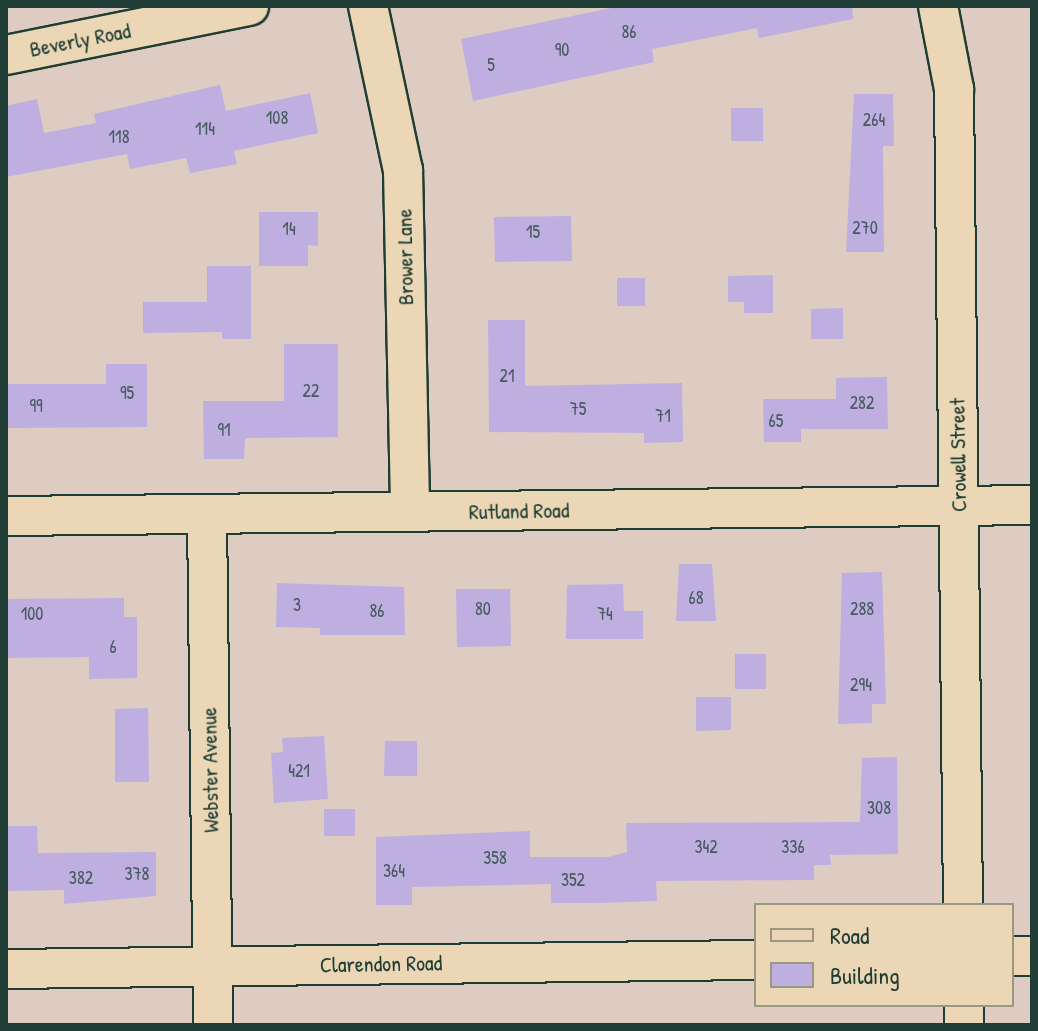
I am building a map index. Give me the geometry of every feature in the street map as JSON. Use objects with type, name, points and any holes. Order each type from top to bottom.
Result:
[{"type":"street","name":"Beverly Road","points":[[6,55],[249,6]]},
{"type":"street","name":"Brower Lane","points":[[368,6],[403,170],[410,512]]},
{"type":"street","name":"Crowell Street","points":[[938,6],[954,89],[963,903]]},
{"type":"street","name":"Rutland Road","points":[[6,516],[1032,505]]},
{"type":"street","name":"Webster Avenue","points":[[207,514],[213,1025]]},
{"type":"street","name":"Clarendon Road","points":[[6,969],[754,960]]},
{"type":"building","points":[[621,6],[852,6],[853,19],[759,38],[757,28],[652,49],[654,62],[473,101],[461,39]]},
{"type":"building","points":[[220,85],[226,111],[310,93],[318,133],[234,151],[237,164],[190,173],[186,158],[130,169],[127,154],[6,177],[6,106],[37,99],[44,133],[96,123],[94,114]]},
{"type":"building","points":[[854,94],[893,94],[894,146],[883,146],[884,252],[846,252]]},
{"type":"building","points":[[731,108],[763,108],[763,141],[731,141]]},
{"type":"building","points":[[259,212],[318,212],[318,246],[308,245],[308,266],[259,266]]},
{"type":"building","points":[[571,216],[572,261],[495,262],[494,217]]},
{"type":"building","points":[[207,266],[251,266],[251,339],[222,339],[222,332],[143,333],[143,302],[207,302]]},
{"type":"building","points":[[773,275],[773,313],[744,313],[744,302],[728,302],[728,276]]},
{"type":"building","points":[[617,278],[645,278],[645,306],[617,306]]},
{"type":"building","points":[[843,308],[843,339],[811,339],[811,309]]},
{"type":"building","points":[[488,320],[525,320],[525,386],[682,383],[683,442],[644,443],[644,433],[489,432]]},
{"type":"building","points":[[284,344],[338,344],[338,437],[245,438],[244,459],[204,459],[203,401],[284,401]]},
{"type":"building","points":[[106,364],[147,364],[147,427],[6,428],[6,384],[106,384]]},
{"type":"building","points":[[887,377],[888,429],[801,429],[801,442],[764,442],[763,399],[836,399],[836,378]]},
{"type":"building","points":[[679,564],[712,564],[716,621],[676,621]]},
{"type":"building","points":[[882,572],[886,704],[872,704],[872,723],[838,724],[842,573]]},
{"type":"building","points":[[277,583],[404,587],[405,635],[320,635],[320,628],[276,627]]},
{"type":"building","points":[[623,584],[624,611],[643,611],[643,639],[566,639],[567,585]]},
{"type":"building","points":[[456,589],[510,589],[511,646],[457,647]]},
{"type":"building","points":[[124,598],[124,617],[137,617],[137,678],[89,679],[89,657],[6,658],[7,599]]},
{"type":"building","points":[[735,654],[766,654],[766,689],[735,689]]},
{"type":"building","points":[[696,697],[731,697],[731,730],[696,731]]},
{"type":"building","points":[[148,708],[149,782],[115,782],[115,709]]},
{"type":"building","points":[[324,736],[328,799],[274,803],[271,753],[283,752],[282,738]]},
{"type":"building","points":[[385,741],[417,741],[417,776],[384,776]]},
{"type":"building","points":[[897,757],[898,854],[830,855],[831,865],[814,865],[814,880],[656,881],[657,901],[596,903],[551,903],[551,884],[412,887],[412,905],[376,905],[376,837],[530,831],[530,857],[608,857],[627,852],[626,823],[860,822],[862,758]]},
{"type":"building","points":[[324,809],[355,809],[355,836],[324,836]]},
{"type":"building","points":[[6,826],[37,826],[38,853],[156,852],[156,896],[64,904],[64,890],[6,891]]}]
